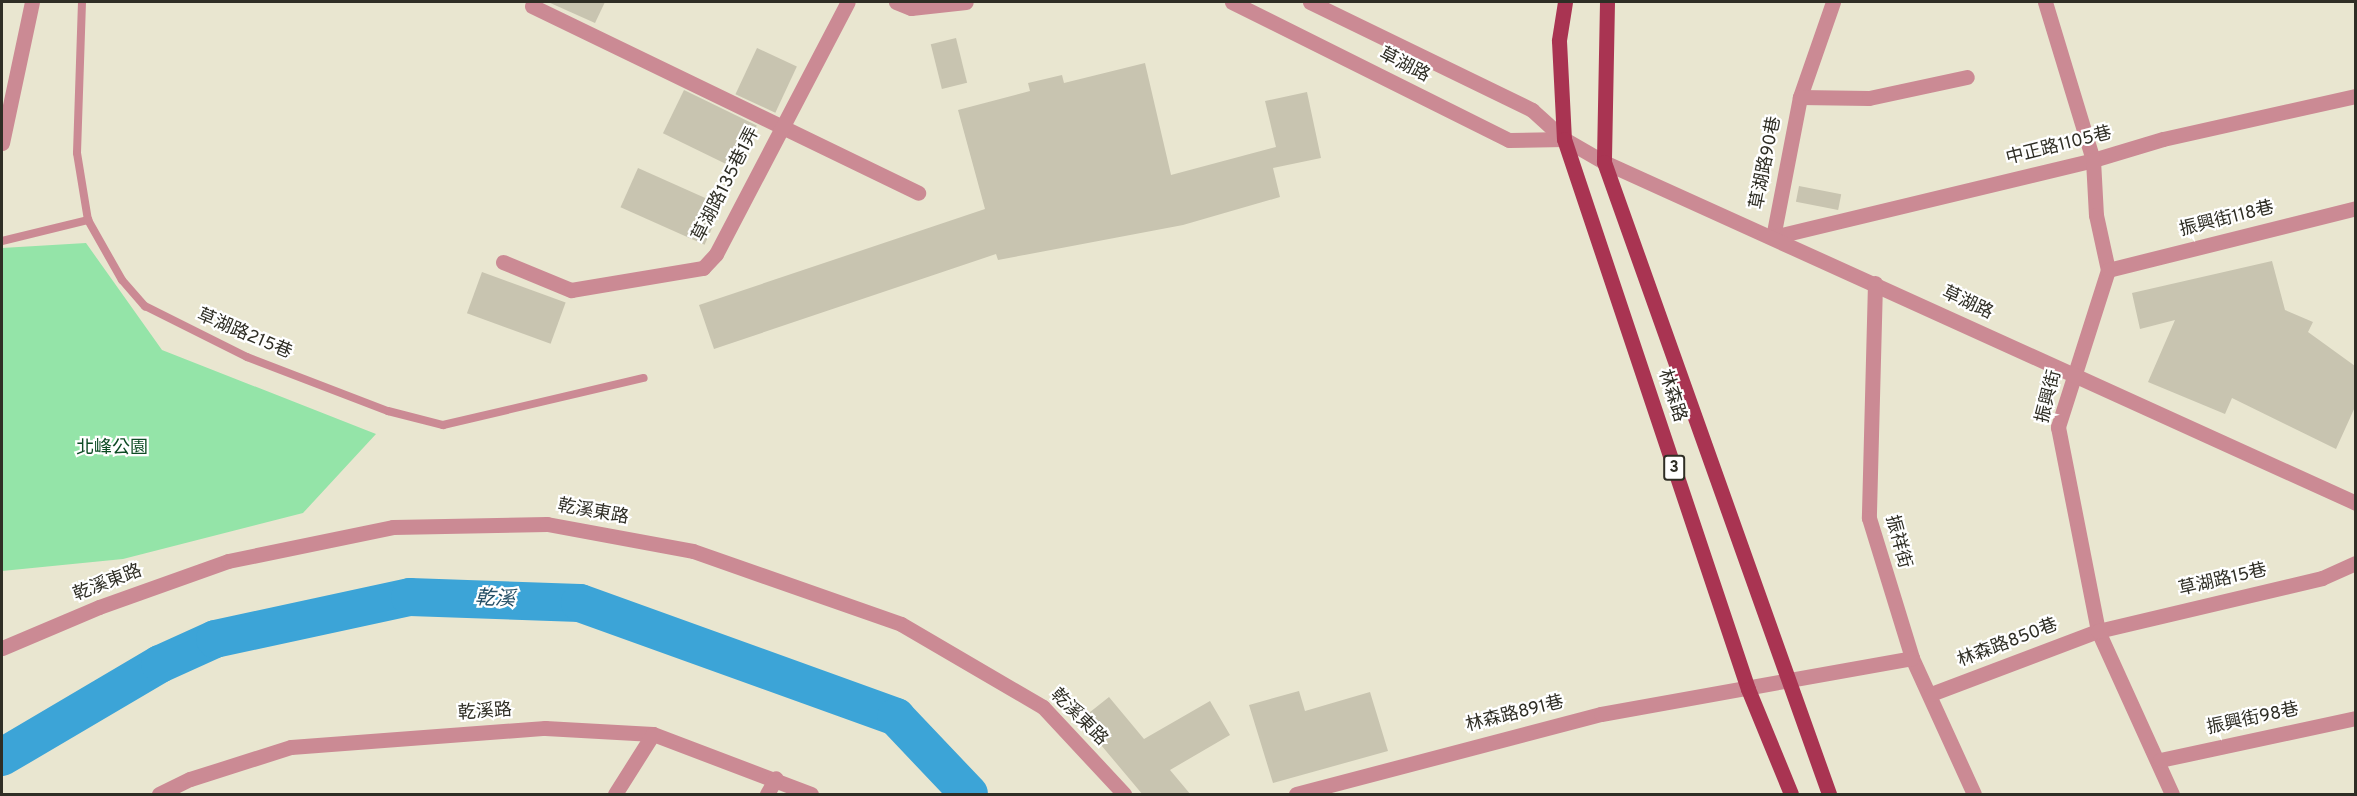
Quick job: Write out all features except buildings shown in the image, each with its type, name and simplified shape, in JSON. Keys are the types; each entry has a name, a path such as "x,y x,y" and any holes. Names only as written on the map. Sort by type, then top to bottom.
{"main road":[{"name":"林森路","path":"1565,2 1559,41 1564,139 1748,689 1791,795"},
{"name":"林森路","path":"1607,2 1604,162 1786,683 1829,795"}],"street":[{"path":"2,143 32,2"},
{"name":"草湖路135巷1弄","path":"503,262 571,290 703,268 716,254 779,126 848,2"},
{"path":"896,2 911,8 966,2"},
{"name":"草湖路","path":"1232,2 1509,140 1564,139"},
{"name":"草湖路","path":"1310,2 1532,110 1564,139 1604,162 1875,283 2355,503"},
{"name":"草湖路90巷","path":"1773,237 1800,97 1833,2"},
{"name":"振興街","path":"2045,2 2093,160 2096,215 2108,270 2089,339 2074,375 2058,427 2098,631 2160,760 2172,795"},
{"name":"草湖路135巷1弄","path":"532,6 918,193"},
{"path":"1800,97 1869,98 1967,77"},
{"name":"中正路1105巷","path":"1773,237 2093,160 2163,139 2355,96"},
{"name":"振興街118巷","path":"2108,270 2355,208"},
{"name":"振祥街","path":"1875,283 1869,518 1912,658 1931,694 1974,795"},
{"name":"乾溪東路","path":"2,648 99,607 228,561 393,527 547,524 693,551 901,624 1043,707 1124,795"},
{"name":"草湖路15巷","path":"2098,631 2322,578 2355,563"},
{"name":"林森路850巷","path":"1931,694 2098,631"},
{"path":"1786,683 1912,658"},
{"name":"林森路891巷","path":"1296,795 1600,714 1786,683"},
{"name":"振興街98巷","path":"2160,760 2355,718"},
{"name":"乾溪路","path":"159,795 190,779 291,747 545,728 653,734 776,778 811,795"},
{"path":"615,795 653,734"},
{"path":"767,795 776,778"}],"lane":[{"name":"草湖路215巷","path":"82,2 77,153 88,220 122,280 145,306 247,357 388,411 443,424 644,378"},
{"path":"2,241 88,220"}],"green space":[{"name":"北峰公園","path":"86,243 162,350 376,434 303,513 123,559 2,571 2,248"}],"waterway":[{"name":"乾溪","path":"2,757 160,664 215,639 410,597 580,603 896,717 969,794"}]}
